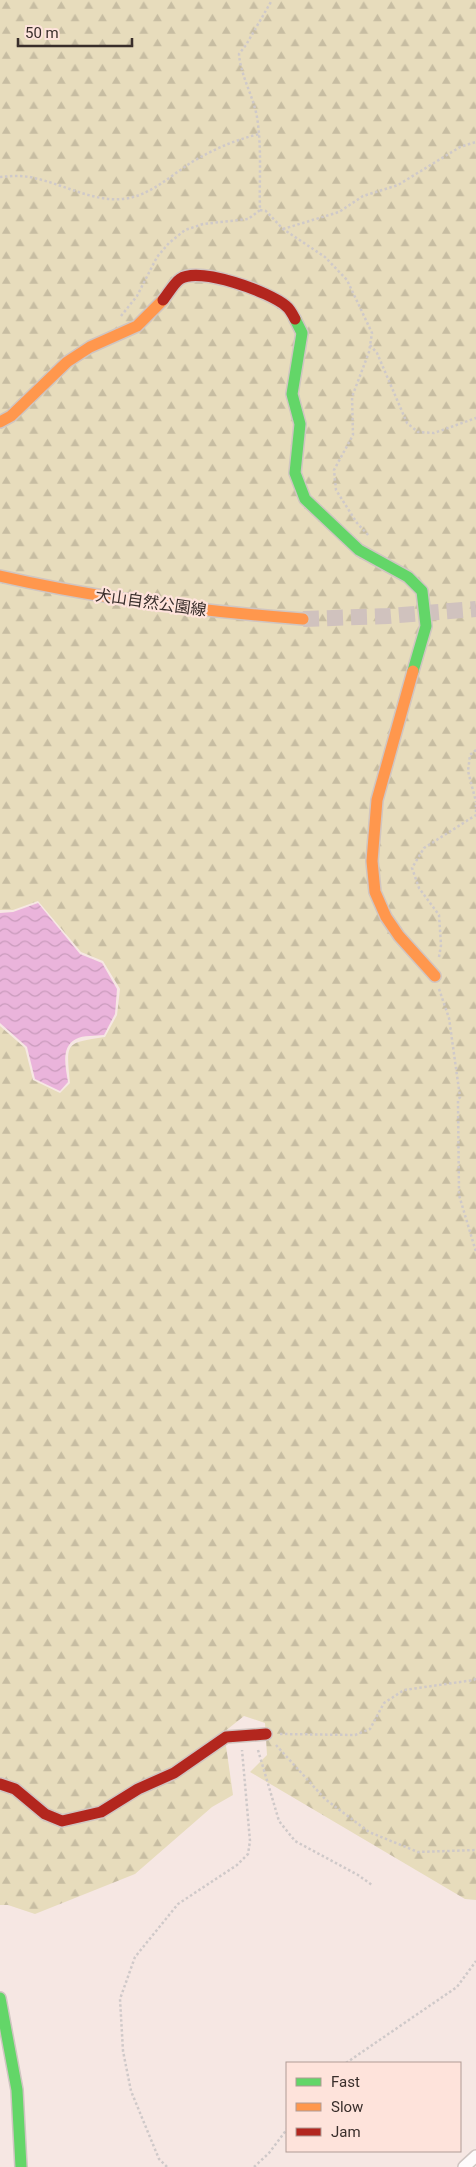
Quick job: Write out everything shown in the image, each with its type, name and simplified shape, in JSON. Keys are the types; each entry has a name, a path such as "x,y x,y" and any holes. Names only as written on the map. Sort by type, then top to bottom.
{"street":[{"path":"0,422 11,416 67,362 90,347 137,326 159,305 180,279 196,274 214,276 263,294 286,306 294,316 302,333 292,394 300,424 295,473 305,499 359,550 408,577 422,591 426,626 377,800 372,861 375,892 386,917 399,936 435,976"},
{"name":"犬山自然公園線","path":"0,576 43,586 198,610 303,619"},
{"path":"0,1784 15,1789 45,1814 62,1821 101,1812 138,1789 174,1773 226,1737 266,1734"},
{"path":"0,1998 18,2090 21,2167"},
{"path":"464,2167 476,2156"}],"path":[{"path":"260,210 262,158 257,116 240,70 239,54 272,0"},
{"path":"0,177 18,176 34,178 97,197 122,199 141,194 162,183 191,163 225,144 259,134"},
{"path":"283,229 340,212 364,196 398,186 460,147 476,142"},
{"path":"118,318 137,296 157,257 169,243 185,230 202,224 248,218 260,210 266,211 283,229 325,256 347,280 372,333 370,345 352,397 354,435 334,470 336,490 357,523 373,541"},
{"path":"370,345 377,353 407,423 418,432 434,433 476,418"},
{"path":"476,750 470,755 468,771 476,804 476,815 424,848 412,868 419,888 439,915 441,945 435,976 449,1018 460,1097 458,1100 459,1195 476,1252"},
{"path":"266,1734 355,1734 370,1729 384,1703 404,1690 474,1680 476,1678"},
{"path":"266,1734 325,1799 369,1832 418,1852 476,1850"},
{"path":"247,1735 279,1820 295,1841 350,1870 372,1885"},
{"path":"167,2167 159,2159 131,2090 122,2051 120,1999 134,1957 178,1904 237,1865 248,1854 250,1841 247,1735"},
{"path":"347,2062 457,1987 476,1961"},
{"path":"254,2167 269,2153 286,2130"}],"green space":[{"path":"0,0 476,0 476,1900 465,1899 250,1772 267,1755 265,1723 244,1716 224,1732 233,1795 212,1807 135,1874 35,1914 8,1905 0,1905 0,1026 25,1048 33,1080 60,1093 70,1083 68,1059 71,1047 75,1043 105,1037 117,1015 120,989 103,961 81,952 38,901 13,910 0,910"}],"water":[{"path":"38,903 80,954 102,963 117,989 115,1014 104,1035 86,1036 76,1039 68,1047 65,1064 68,1082 60,1091 35,1079 27,1047 0,1023 0,913 13,912"}],"tunnel":[{"path":"303,619 388,616 476,609"}],"traffic: fast":[{"path":"295,319 302,333 292,394 300,424 295,473 305,499 359,550 408,577 422,591 426,626 413,671"},
{"path":"0,1998 17,2090 21,2167"}],"traffic: slow":[{"path":"0,422 11,416 67,362 90,347 137,326 163,300"},
{"path":"0,576 113,598 303,619"},
{"path":"413,671 377,800 372,861 375,892 386,917 399,936 435,976"}],"traffic: jam":[{"path":"163,300 180,279 189,276 218,278 234,282 278,300 290,310 295,319"},
{"path":"0,1784 15,1789 45,1814 62,1821 101,1812 138,1789 174,1773 226,1737 266,1734"}]}
